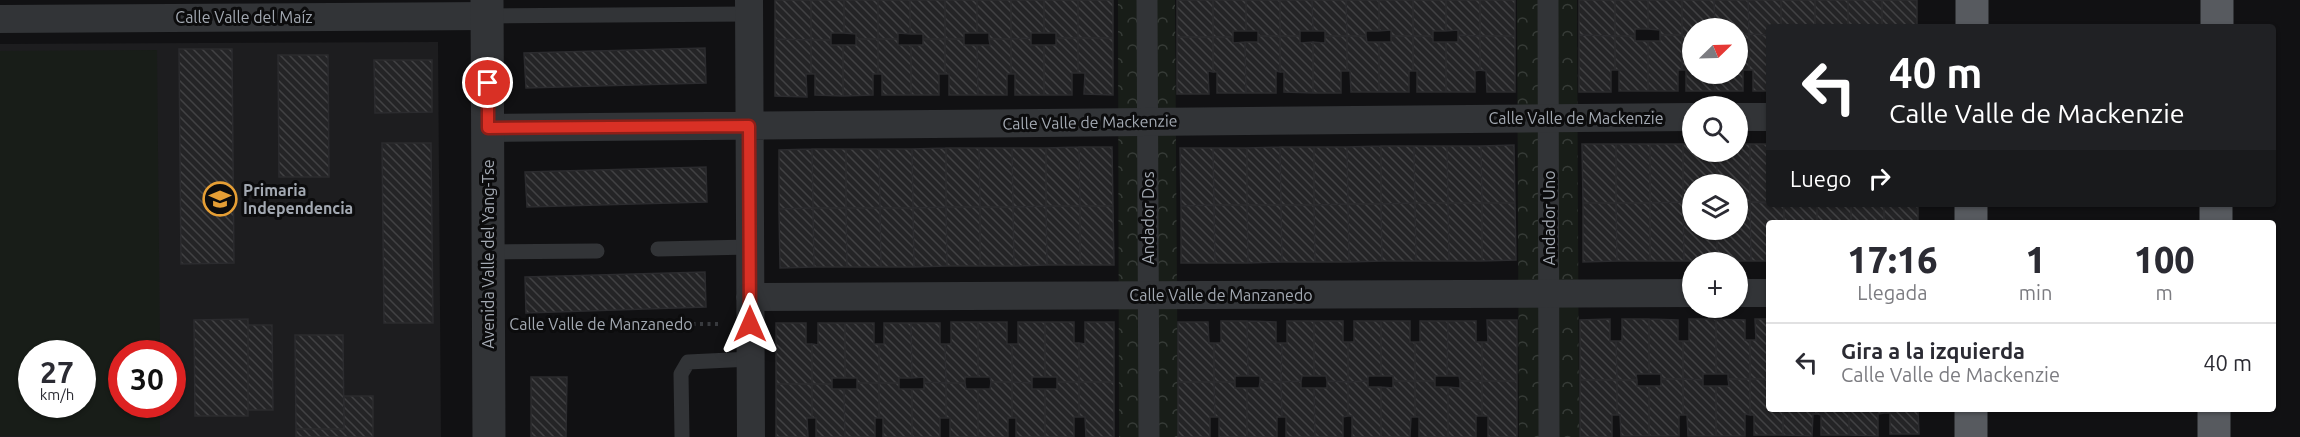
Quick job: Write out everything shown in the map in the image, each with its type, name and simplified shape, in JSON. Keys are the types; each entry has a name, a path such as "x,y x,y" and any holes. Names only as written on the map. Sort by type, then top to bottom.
{"highway":[{"path":"1972,0 1972,24"},
{"path":"2217,0 2217,24"},
{"path":"1971,412 1971,437"},
{"path":"2214,412 2214,437"}],"street":[{"name":"Andador Dos","path":"1147,0 1149,437"},
{"name":"Andador Uno","path":"1548,0 1549,437"},
{"path":"749,7 751,437"},
{"name":"Calle Valle del Maíz","path":"0,19 78,9 487,8"},
{"name":"Avenida Valle del Yang-Tse","path":"487,8 489,437"},
{"name":"Calle Valle de Mackenzie","path":"488,128 1682,117"},
{"path":"1748,117 1766,117"},
{"name":"Calle Valle de Manzanedo","path":"750,311 1149,296 1682,293"},
{"path":"1748,293 1766,293"}],"lane":[{"path":"487,8 749,7"},
{"path":"658,249 750,247"},
{"path":"488,252 597,250"},
{"path":"682,436 681,374 688,362 751,359"}],"path":[{"name":"Calle Valle de Manzanedo","path":"488,324 750,311"}],"shaded area":[{"name":"Primaria Independencia","path":"438,42 441,437 0,437 0,44"}],"green space":[{"path":"1118,0 1175,0 1178,437 1119,437"},
{"path":"1517,0 1577,0 1579,437 1519,437"},
{"path":"157,50 160,340 108,340 108,418 160,418 160,436 0,436 0,51"}],"building":[{"path":"775,0 811,0 811,40 775,39"},
{"path":"811,0 844,0 844,33 831,33 831,40 811,40"},
{"path":"844,0 878,0 878,39 856,39 856,34 844,33"},
{"path":"878,0 910,0 910,34 898,33 898,39 878,39"},
{"path":"910,0 945,0 945,39 923,39 923,34 910,34"},
{"path":"945,0 977,0 977,33 964,33 964,39 945,39"},
{"path":"977,0 1011,0 1011,39 989,39 989,33 977,33"},
{"path":"1011,0 1044,0 1044,33 1031,33 1031,38 1011,39"},
{"path":"1044,0 1078,0 1078,38 1056,38 1056,33 1044,33"},
{"path":"1078,0 1113,0 1113,38 1078,38"},
{"path":"1177,0 1213,0 1213,37 1177,37"},
{"path":"1213,0 1246,0 1246,31 1233,31 1233,37 1213,37"},
{"path":"1246,0 1280,0 1280,36 1258,36 1258,31 1246,31"},
{"path":"1280,0 1312,0 1313,31 1300,31 1300,36 1280,36"},
{"path":"1312,0 1346,0 1347,36 1325,36 1325,31 1313,31"},
{"path":"1346,0 1379,0 1379,31 1366,31 1366,36 1347,36"},
{"path":"1379,0 1413,0 1413,36 1391,36 1391,30 1379,31"},
{"path":"1413,0 1446,0 1446,31 1433,31 1433,36 1413,36"},
{"path":"1446,0 1480,0 1480,36 1458,35 1458,30 1446,31"},
{"path":"1480,0 1515,0 1515,36 1480,36"},
{"path":"1579,0 1615,0 1615,36 1579,35"},
{"path":"1615,0 1648,0 1648,29 1635,29 1635,36 1615,36"},
{"path":"1648,0 1682,0 1682,35 1660,35 1660,30 1648,29"},
{"path":"1682,0 1714,0 1715,18 1682,18"},
{"path":"1714,0 1748,0 1749,34 1748,18 1715,18"},
{"path":"1748,0 1781,0 1781,24 1766,24 1766,35 1749,34"},
{"path":"1781,0 1815,0 1815,24 1781,24"},
{"path":"1815,0 1848,0 1848,24 1815,24"},
{"path":"1848,0 1882,0 1882,24 1848,24"},
{"path":"1882,0 1917,0 1917,24 1882,24"},
{"path":"1748,34 1749,34 1748,70"},
{"path":"1749,34 1766,35 1766,91 1753,91 1753,70 1749,70"},
{"path":"1458,35 1480,36 1480,70 1475,71 1475,92 1446,92 1446,42 1458,42"},
{"path":"1579,35 1615,36 1615,70 1611,70 1611,92 1579,92"},
{"path":"1660,35 1682,35 1682,70 1678,70 1678,91 1648,91 1648,41 1660,41"},
{"path":"1258,36 1280,36 1280,72 1276,71 1276,93 1246,93 1245,42 1258,42"},
{"path":"1280,36 1300,36 1300,43 1313,42 1313,93 1284,92 1284,72 1280,72"},
{"path":"1325,36 1347,36 1347,71 1341,71 1341,93 1313,93 1313,42 1325,43"},
{"path":"1347,36 1366,36 1367,42 1379,42 1379,92 1351,92 1350,71 1347,71"},
{"path":"1391,36 1413,36 1413,71 1409,71 1409,92 1379,92 1379,42 1391,42"},
{"path":"1413,36 1433,36 1433,42 1446,42 1446,92 1417,92 1417,71 1413,71"},
{"path":"1480,36 1515,36 1515,92 1487,92 1486,71 1480,70"},
{"path":"1615,36 1635,36 1635,41 1648,41 1648,91 1619,91 1619,70 1615,70"},
{"path":"1177,37 1213,37 1213,72 1208,71 1209,94 1177,94"},
{"path":"1213,37 1233,37 1233,43 1245,42 1246,93 1217,93 1217,72 1213,72"},
{"path":"1031,38 1031,45 1044,45 1044,95 1015,95 1015,74 1011,74 1011,39"},
{"path":"1056,38 1078,38 1078,73 1072,73 1072,95 1044,95 1044,45 1056,45"},
{"path":"1078,38 1113,38 1113,95 1084,94 1085,73 1078,73"},
{"path":"775,39 811,40 811,74 806,74 807,97 775,96"},
{"path":"856,39 878,39 878,74 873,74 873,95 843,96 843,45 856,45"},
{"path":"878,39 898,39 898,45 911,45 911,95 882,95 882,74 878,74"},
{"path":"923,39 945,39 945,74 939,74 939,95 911,95 911,45 923,45"},
{"path":"945,39 964,39 964,45 977,45 978,95 949,95 949,74 945,74"},
{"path":"989,39 1011,39 1011,74 1007,74 1007,95 978,95 977,45 990,45"},
{"path":"811,40 831,40 831,45 843,45 843,96 815,95 815,74 811,74"},
{"path":"705,48 706,83 526,88 524,53"},
{"path":"179,49 232,49 234,263 181,264"},
{"path":"278,55 328,55 329,177 279,177"},
{"path":"374,60 432,60 432,112 375,113"},
{"path":"1686,84 1715,84 1715,91 1686,91"},
{"path":"1715,84 1743,84 1743,91 1715,91"},
{"path":"382,143 431,143 433,323 384,323"},
{"path":"1582,144 1616,144 1616,203 1583,203"},
{"path":"1616,144 1650,144 1650,203 1616,203"},
{"path":"1650,144 1682,144 1682,202 1650,203"},
{"path":"1748,144 1750,144 1750,202 1748,202 1748,174 1717,174 1717,162 1748,162"},
{"path":"1750,144 1766,144 1766,202 1750,202"},
{"path":"1514,145 1515,203 1482,203 1481,146"},
{"path":"1381,146 1381,204 1348,204 1347,147"},
{"path":"1381,146 1414,146 1415,203 1381,204"},
{"path":"1414,146 1447,146 1448,203 1415,203"},
{"path":"1447,146 1481,146 1482,203 1448,203"},
{"path":"1079,147 1080,206 1046,206 1046,148"},
{"path":"1079,147 1112,147 1113,206 1080,206"},
{"path":"1280,147 1281,205 1247,205 1247,148"},
{"path":"1280,147 1314,147 1314,205 1281,205"},
{"path":"1314,147 1347,147 1348,204 1314,205"},
{"path":"946,148 946,207 913,208 912,149"},
{"path":"946,148 979,148 980,207 946,207"},
{"path":"979,148 1012,148 1013,207 980,207"},
{"path":"1012,148 1046,148 1046,206 1013,207"},
{"path":"1180,148 1213,148 1214,205 1181,206"},
{"path":"1213,148 1247,148 1247,205 1214,205"},
{"path":"812,149 813,208 779,209 779,150"},
{"path":"812,149 846,149 846,208 813,208"},
{"path":"846,149 879,149 880,208 846,208"},
{"path":"879,149 912,149 913,208 880,208"},
{"path":"1683,162 1717,162 1717,174 1683,174"},
{"path":"706,167 707,202 527,207 525,172"},
{"path":"1682,202 1684,252 1682,252 1682,261 1650,261 1650,203"},
{"path":"1748,202 1750,202 1751,261 1748,261 1748,252 1717,252 1717,240 1748,240"},
{"path":"1750,202 1766,203 1766,207 1784,207 1784,220 1766,220 1766,261 1751,261"},
{"path":"1415,203 1416,261 1382,261 1381,204"},
{"path":"1415,203 1448,203 1449,261 1416,261"},
{"path":"1448,203 1482,203 1482,261 1449,261"},
{"path":"1482,203 1515,203 1516,260 1482,261"},
{"path":"1583,203 1616,203 1617,261 1583,262"},
{"path":"1616,203 1650,203 1650,261 1617,261"},
{"path":"1348,204 1349,262 1315,262 1314,205"},
{"path":"1348,204 1381,204 1382,261 1349,262"},
{"path":"1214,205 1215,263 1181,263 1181,206"},
{"path":"1214,205 1247,205 1248,263 1215,263"},
{"path":"1247,205 1281,205 1282,262 1248,263"},
{"path":"1281,205 1314,205 1315,262 1282,262"},
{"path":"1046,206 1047,265 1014,266 1013,207"},
{"path":"1046,206 1080,206 1080,265 1047,265"},
{"path":"1080,206 1113,206 1114,265 1080,265"},
{"path":"946,207 947,266 914,267 913,208"},
{"path":"946,207 980,207 980,266 947,266"},
{"path":"980,207 1013,207 1014,266 980,266"},
{"path":"1784,207 1817,207 1817,220 1784,220"},
{"path":"1817,207 1851,207 1851,220 1817,220"},
{"path":"1851,207 1884,207 1884,220 1851,220"},
{"path":"1884,207 1918,207 1918,220 1884,220"},
{"path":"813,208 814,267 780,268 779,209"},
{"path":"813,208 846,208 847,267 814,267"},
{"path":"846,208 880,208 881,267 847,267"},
{"path":"880,208 913,208 914,267 881,267"},
{"path":"1684,240 1717,240 1717,252 1684,252"},
{"path":"705,272 706,307 526,313 525,277"},
{"path":"248,319 248,416 195,416 194,320"},
{"path":"1610,319 1610,341 1616,341 1617,380 1580,380 1580,320"},
{"path":"1622,319 1649,319 1649,374 1636,374 1637,380 1617,380 1616,341 1622,341"},
{"path":"1649,319 1678,320 1678,341 1683,341 1683,379 1661,379 1661,374 1649,374"},
{"path":"1689,319 1716,319 1716,374 1703,374 1703,380 1683,379 1683,341 1689,341"},
{"path":"1716,319 1745,320 1745,340 1750,340 1750,379 1728,379 1728,374 1716,374"},
{"path":"1755,319 1766,319 1766,379 1750,379 1750,340 1756,340"},
{"path":"1487,320 1517,320 1517,381 1482,381 1482,342 1488,342"},
{"path":"1221,321 1247,321 1248,376 1235,376 1235,382 1214,382 1214,343 1221,343"},
{"path":"1247,321 1276,322 1276,343 1282,343 1281,382 1260,382 1260,376 1248,376"},
{"path":"1287,321 1314,321 1314,376 1302,376 1301,381 1281,382 1282,343 1287,343"},
{"path":"1314,321 1343,321 1343,342 1348,342 1348,382 1327,381 1326,376 1314,376"},
{"path":"1354,321 1381,321 1381,376 1368,376 1368,381 1348,382 1348,342 1354,342"},
{"path":"1381,321 1410,321 1410,342 1415,342 1415,381 1393,381 1393,376 1381,376"},
{"path":"1420,321 1448,321 1447,376 1435,376 1435,381 1415,381 1415,342 1420,342"},
{"path":"1448,321 1476,321 1476,342 1482,342 1482,381 1460,381 1459,376 1447,376"},
{"path":"951,322 978,322 978,377 965,377 965,383 946,383 945,344 951,344"},
{"path":"978,322 1007,322 1007,344 1012,344 1012,382 991,382 990,377 978,377"},
{"path":"1018,322 1045,322 1045,377 1032,377 1032,383 1012,382 1012,344 1018,344"},
{"path":"1045,322 1074,322 1074,343 1079,343 1079,382 1057,382 1057,377 1045,377"},
{"path":"1085,322 1114,322 1114,382 1079,382 1079,343 1085,344"},
{"path":"1178,322 1208,322 1209,343 1214,343 1214,382 1178,382"},
{"path":"776,323 806,323 806,344 812,344 812,384 776,384"},
{"path":"818,323 845,323 845,378 832,378 832,384 812,384 812,344 818,345"},
{"path":"845,323 874,323 874,344 879,344 879,383 857,383 857,378 845,378"},
{"path":"884,323 911,323 912,378 899,378 899,383 879,383 879,344 884,344"},
{"path":"911,323 940,323 940,344 945,344 946,383 924,382 924,377 912,378"},
{"path":"248,325 272,325 273,410 248,410"},
{"path":"295,335 343,335 344,429 296,429"},
{"path":"531,377 567,377 566,437 531,437"},
{"path":"1661,379 1683,379 1683,415 1679,415 1679,436 1649,436 1649,386 1661,386"},
{"path":"1683,379 1703,380 1703,386 1716,386 1716,436 1688,436 1687,415 1683,415"},
{"path":"1728,379 1750,379 1750,415 1745,414 1745,436 1716,436 1716,386 1729,386"},
{"path":"1750,379 1766,379 1766,412 1783,412 1783,435 1754,435 1754,415 1750,415"},
{"path":"1580,380 1617,380 1617,415 1612,415 1612,437 1580,437"},
{"path":"1617,380 1637,380 1637,386 1649,386 1649,436 1621,436 1620,415 1617,415"},
{"path":"1301,381 1301,388 1314,388 1315,437 1286,437 1286,417 1282,417 1281,382"},
{"path":"1327,381 1348,382 1348,416 1343,417 1343,437 1315,437 1314,388 1327,388"},
{"path":"1368,381 1368,387 1381,387 1381,437 1352,437 1352,416 1348,416 1348,382"},
{"path":"1393,381 1415,381 1415,417 1411,417 1410,437 1381,437 1381,387 1393,388"},
{"path":"1415,381 1435,381 1435,387 1448,387 1448,437 1419,437 1419,417 1415,417"},
{"path":"1460,381 1482,381 1482,416 1476,416 1476,437 1448,437 1448,387 1460,388"},
{"path":"1482,381 1517,381 1517,437 1488,437 1488,416 1482,416"},
{"path":"924,382 946,383 946,418 940,418 940,437 912,437 912,389 924,389"},
{"path":"991,382 1012,382 1012,418 1008,418 1008,437 978,437 978,389 990,389"},
{"path":"1012,382 1032,383 1032,389 1045,389 1045,437 1016,437 1016,418 1012,418"},
{"path":"1057,382 1079,382 1079,417 1074,417 1074,437 1045,437 1045,389 1057,389"},
{"path":"1079,382 1114,382 1114,437 1086,437 1085,417 1079,417"},
{"path":"1178,382 1214,382 1215,417 1210,417 1210,437 1178,437"},
{"path":"1214,382 1235,382 1235,388 1247,388 1247,437 1219,437 1219,417 1215,417"},
{"path":"1260,382 1281,382 1282,417 1277,417 1277,437 1247,437 1247,388 1259,388"},
{"path":"857,383 879,383 879,418 875,418 875,437 845,437 844,389 857,389"},
{"path":"879,383 899,383 899,389 912,389 912,437 883,437 883,418 879,418"},
{"path":"946,383 965,383 966,389 978,389 978,437 950,437 950,418 946,418"},
{"path":"776,384 812,384 812,418 807,418 808,437 776,437"},
{"path":"812,384 832,384 832,389 844,389 845,437 816,437 816,418 812,418"},
{"path":"344,396 373,396 373,437 296,437 296,429 344,429"},
{"path":"1783,412 1817,412 1813,414 1812,436 1783,435"},
{"path":"1817,412 1849,412 1849,435 1821,435 1821,415"},
{"path":"1849,412 1884,412 1878,414 1878,436 1849,435"},
{"path":"1918,412 1919,434 1890,434 1890,413 1884,413"}],"place":[{"name":"Primaria Independencia","path":"220,199"}],"route":[{"path":"488,83 488,128 749,126 750,324"}]}
